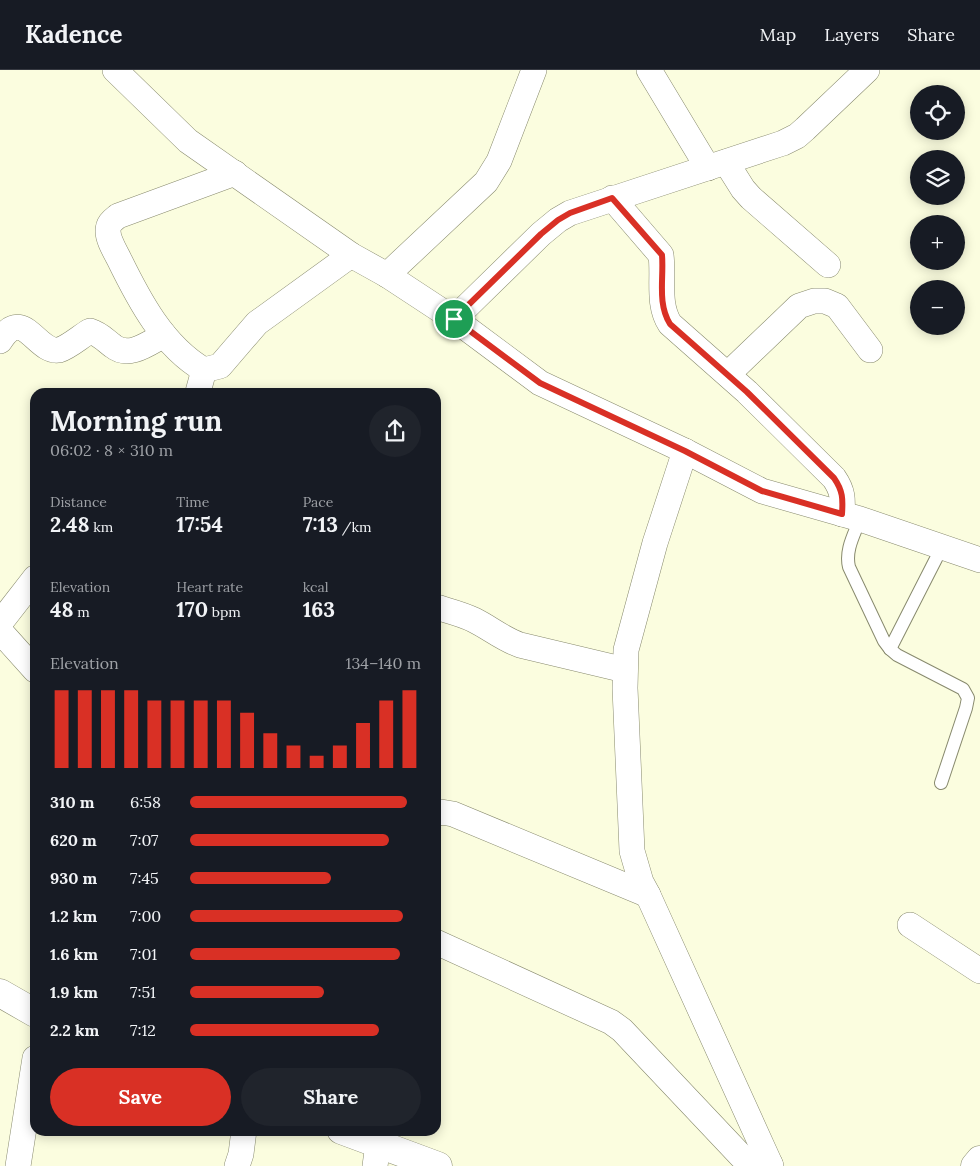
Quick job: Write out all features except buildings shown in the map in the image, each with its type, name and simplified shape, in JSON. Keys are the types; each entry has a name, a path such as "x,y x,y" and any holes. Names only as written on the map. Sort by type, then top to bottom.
{"street":[{"path":"387,275 486,182 499,161 534,70"},
{"path":"649,70 717,165 751,198 828,265"},
{"path":"454,319 541,234 558,220 570,213 612,198 783,143 797,136 867,70"},
{"path":"125,73 188,141 351,255 387,275 454,319 540,383 685,451 762,491 851,517 980,560"},
{"path":"235,173 118,216 109,223 110,241 134,292 164,335 192,363 201,381 220,366 257,323 351,255"},
{"path":"612,198 662,255 662,306 665,317 670,324 728,374 834,478 844,495 851,517"},
{"path":"728,374 799,306 814,301 825,301 837,306 870,350"},
{"path":"2,335 12,328 20,327 30,332 49,349 59,350 90,330 98,333 114,348 122,352 131,351 164,335"},
{"path":"441,944 611,1022 622,1030 741,1156 757,1164 771,1165 641,882 632,851 625,670 628,638 655,543 685,451"},
{"path":"30,587 2,635 30,665"},
{"path":"441,608 476,620 507,641 625,670"},
{"path":"441,812 453,814 648,895"},
{"path":"910,925 980,970"},
{"path":"0,992 30,1009"},
{"path":"13,1158 30,1081"},
{"path":"237,1166 243,1136"},
{"path":"350,1136 377,1155 438,1166"},
{"path":"975,1166 980,1160"}],"lane":[{"path":"851,517 847,558 853,576 884,641 897,655 963,689 968,698 941,784"},
{"path":"890,649 942,547"}],"route":[{"path":"612,198 662,255 662,306 665,317 670,324 747,392 834,478 844,495 842,514 762,491 685,451 540,383 454,319 541,234 558,220 570,213 612,198"}]}
